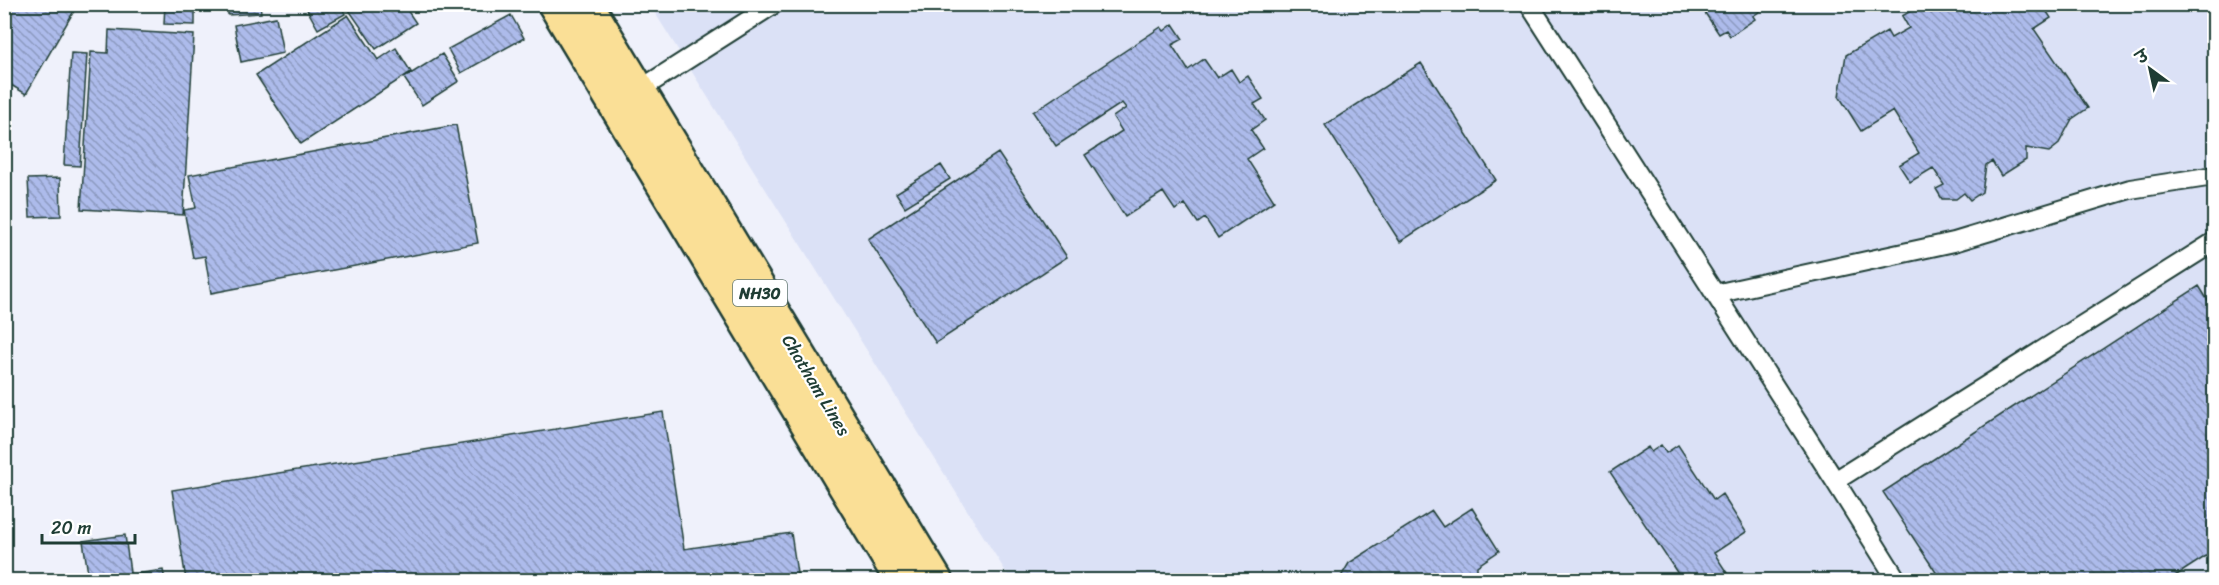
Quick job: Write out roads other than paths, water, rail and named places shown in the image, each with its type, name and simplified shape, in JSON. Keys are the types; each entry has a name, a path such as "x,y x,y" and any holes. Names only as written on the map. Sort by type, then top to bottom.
{"highway":[{"name":"Chatham Lines","path":"555,4 627,98 935,580"},
{"name":"Chatham Lines","path":"586,4 627,98 902,580"}],"lane":[{"path":"627,98 774,4"},
{"path":"1529,4 1897,580"},
{"path":"1714,294 1954,242 2130,189 2214,176"},
{"path":"1835,481 2213,248"}]}
